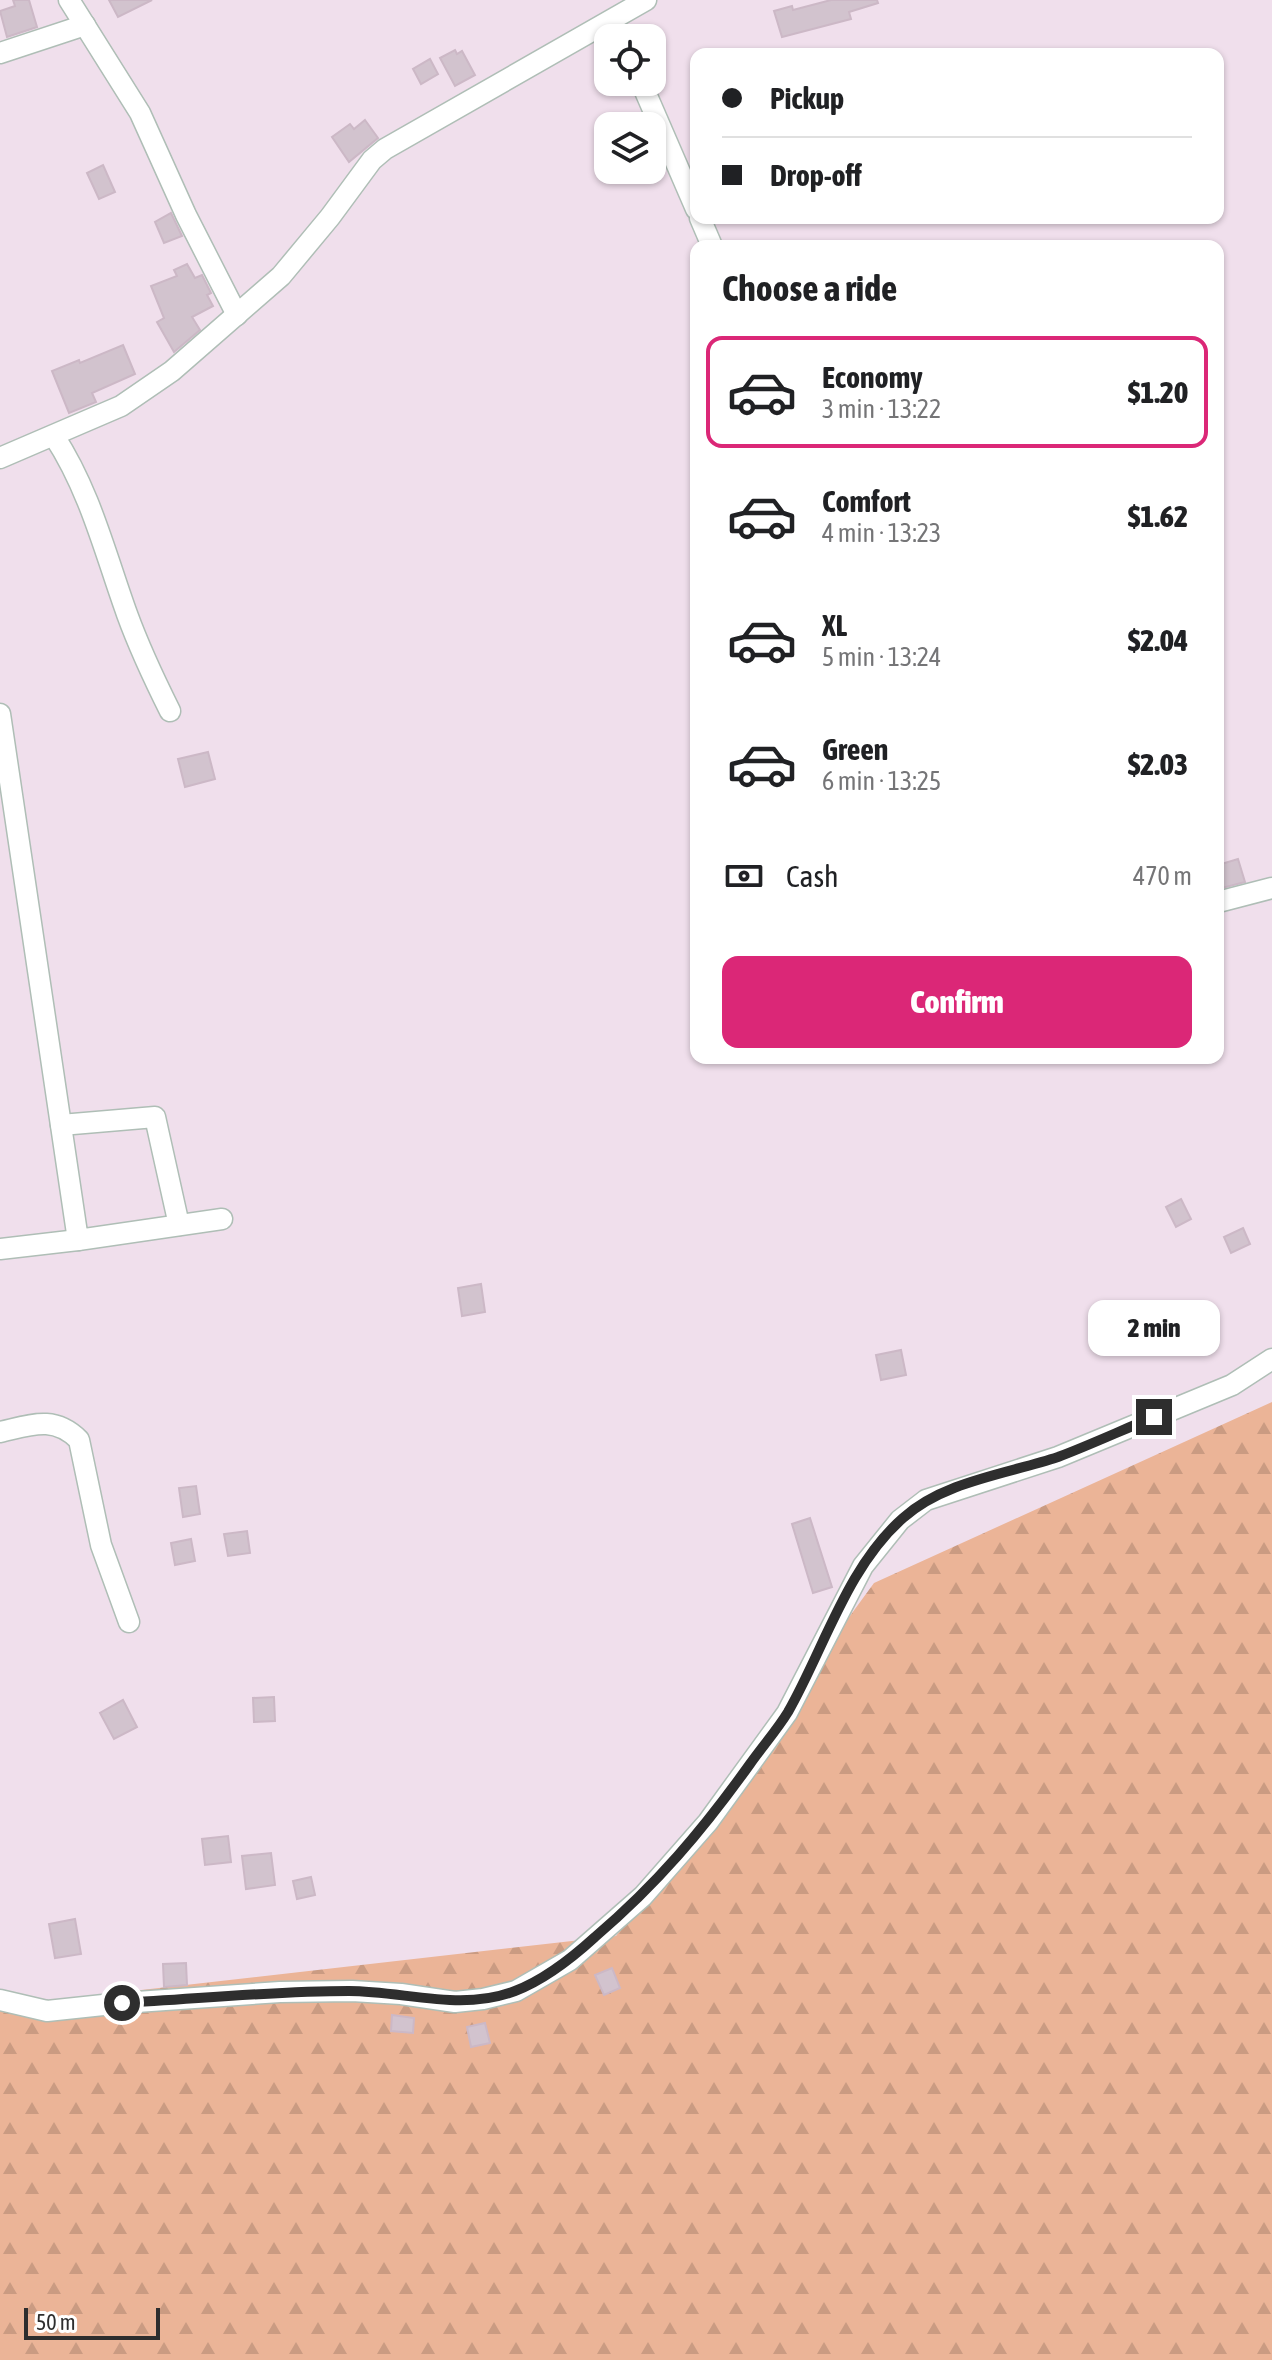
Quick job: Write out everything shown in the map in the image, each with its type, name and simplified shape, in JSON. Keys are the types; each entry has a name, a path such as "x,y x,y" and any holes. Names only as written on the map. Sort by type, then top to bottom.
{"street":[{"path":"69,0 140,113 186,215 237,315"},
{"path":"623,24 646,0"},
{"path":"0,53 85,25"},
{"path":"0,458 59,444 172,371 281,276 372,160 385,149 594,41"},
{"path":"647,96 690,195"},
{"path":"59,444 98,521 127,614 170,711"},
{"path":"0,714 78,1240"},
{"path":"1224,900 1272,888"},
{"path":"61,1125 155,1117 179,1225"},
{"path":"0,1249 222,1219"},
{"path":"0,2000 47,2011 280,1992 352,1991 455,2002 516,1991 570,1960 632,1905 708,1822 787,1713 863,1566 900,1520 926,1500 1058,1457 1232,1385 1272,1359"},
{"path":"0,1432 55,1423 79,1440 101,1545 129,1622"}],"green space":[{"path":"1272,1402 1272,2360 0,2360 0,2006 616,1936 874,1583"}],"building":[{"path":"13,0 29,0 37,27 7,37 0,11 15,6"},
{"path":"109,0 152,0 118,17"},
{"path":"831,0 877,0 878,3 849,12 851,19 782,37 774,11 792,6 793,10"},
{"path":"455,50 457,54 462,51 475,75 455,86 440,58"},
{"path":"430,59 438,74 421,84 413,69"},
{"path":"365,120 378,138 349,162 332,137 350,124 354,129"},
{"path":"103,165 115,192 99,199 87,173"},
{"path":"171,213 182,236 164,243 155,222"},
{"path":"187,264 195,278 202,275 211,293 207,295 213,306 192,317 200,330 174,352 157,322 164,318 151,286 177,276 174,270"},
{"path":"123,345 135,374 92,393 96,402 69,413 52,371"},
{"path":"208,752 215,779 185,787 178,759"},
{"path":"1238,859 1245,882 1224,887 1224,863"},
{"path":"1181,1199 1191,1219 1176,1227 1166,1207"},
{"path":"1243,1228 1250,1244 1231,1253 1224,1237"},
{"path":"481,1284 485,1312 462,1316 458,1288"},
{"path":"901,1350 906,1375 881,1380 876,1355"},
{"path":"196,1486 200,1514 183,1517 179,1488"},
{"path":"810,1518 832,1587 813,1593 792,1524"},
{"path":"247,1531 250,1553 228,1556 224,1534"},
{"path":"191,1539 195,1561 175,1565 171,1543"},
{"path":"274,1697 275,1721 254,1722 253,1698"},
{"path":"123,1700 137,1727 114,1739 100,1713"},
{"path":"228,1836 231,1862 205,1865 202,1839"},
{"path":"271,1853 275,1885 246,1889 242,1856"},
{"path":"311,1877 315,1895 297,1899 293,1881"},
{"path":"75,1919 81,1954 55,1958 49,1924"},
{"path":"186,1963 187,1985 164,1987 163,1964"},
{"path":"612,1968 620,1988 604,1995 595,1975"},
{"path":"392,2015 414,2018 413,2033 391,2031"},
{"path":"485,2023 490,2043 471,2047 467,2027"}],"route":[{"path":"122,2003 280,1992 352,1991 455,2002 516,1991 570,1960 643,1896 708,1822 787,1713 863,1566 900,1520 926,1500 1058,1457 1154,1417"}]}
